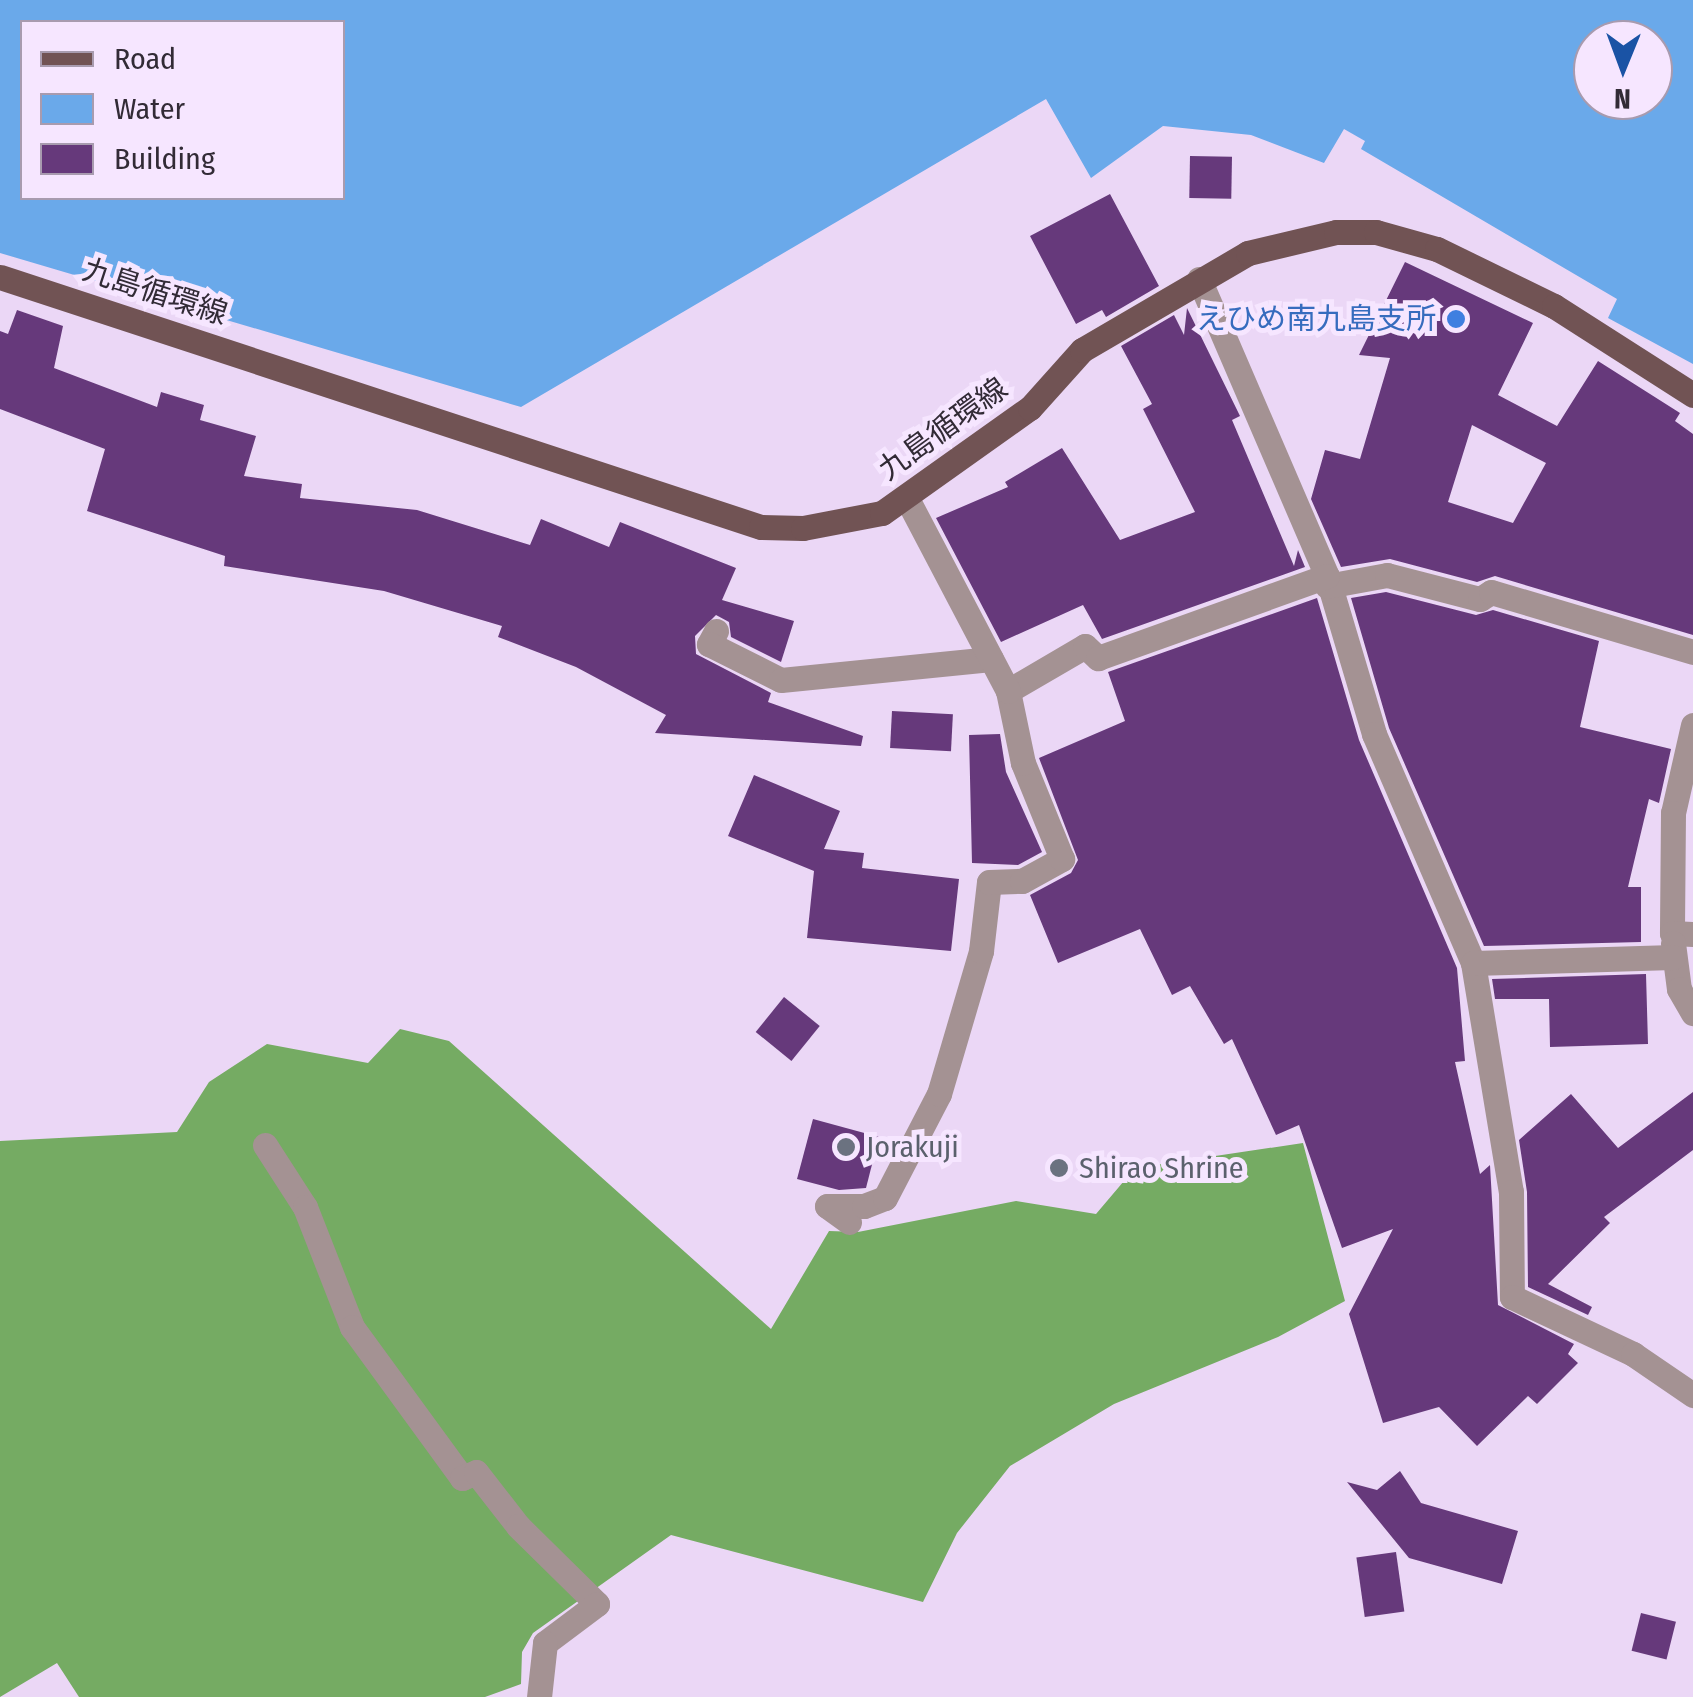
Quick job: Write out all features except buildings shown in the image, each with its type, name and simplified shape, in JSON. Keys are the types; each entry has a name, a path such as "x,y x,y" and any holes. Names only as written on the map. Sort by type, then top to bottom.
{"main road":[{"name":"九島循環線","path":"0,277 760,527 852,521 882,513 1030,408 1082,350 1199,279 1291,240 1376,232 1436,249 1554,306 1693,395"}],"street":[{"path":"1199,279 1327,581 1374,734 1473,963 1511,1192 1512,1296 1633,1354 1693,1395"},
{"path":"849,1222 827,1206 874,1205 885,1198 939,1094 981,951 989,882 1022,881 1062,860 1023,762 1008,691 906,497"},
{"path":"1008,691 1084,646 1098,658 1327,581 1388,575 1480,598 1491,592 1693,652"},
{"path":"716,631 708,644 781,680 991,659"},
{"path":"1693,726 1673,813 1679,941 1693,1013"},
{"path":"1473,963 1679,941"},
{"path":"266,1145 305,1207 352,1327 462,1478 476,1472 518,1526 597,1604 544,1644 540,1697"}],"green space":[{"path":"400,1029 449,1041 771,1329 829,1231 858,1232 1016,1201 1096,1214 1135,1168 1303,1143 1345,1301 1278,1337 1114,1404 1010,1466 957,1533 923,1602 671,1535 533,1633 522,1652 521,1684 485,1697 79,1697 57,1663 0,1697 0,1141 177,1132 209,1082 267,1044 368,1063"}],"water":[{"path":"0,0 1693,0 1693,364 1608,318 1617,299 1361,149 1365,141 1344,129 1324,163 1251,135 1163,126 1091,178 1046,99 521,407 0,253"}],"place":[{"name":"えひめ南九島支所","path":"1456,319"},
{"name":"Jorakuji","path":"846,1147"},
{"name":"Shirao Shrine","path":"1059,1168"}]}
